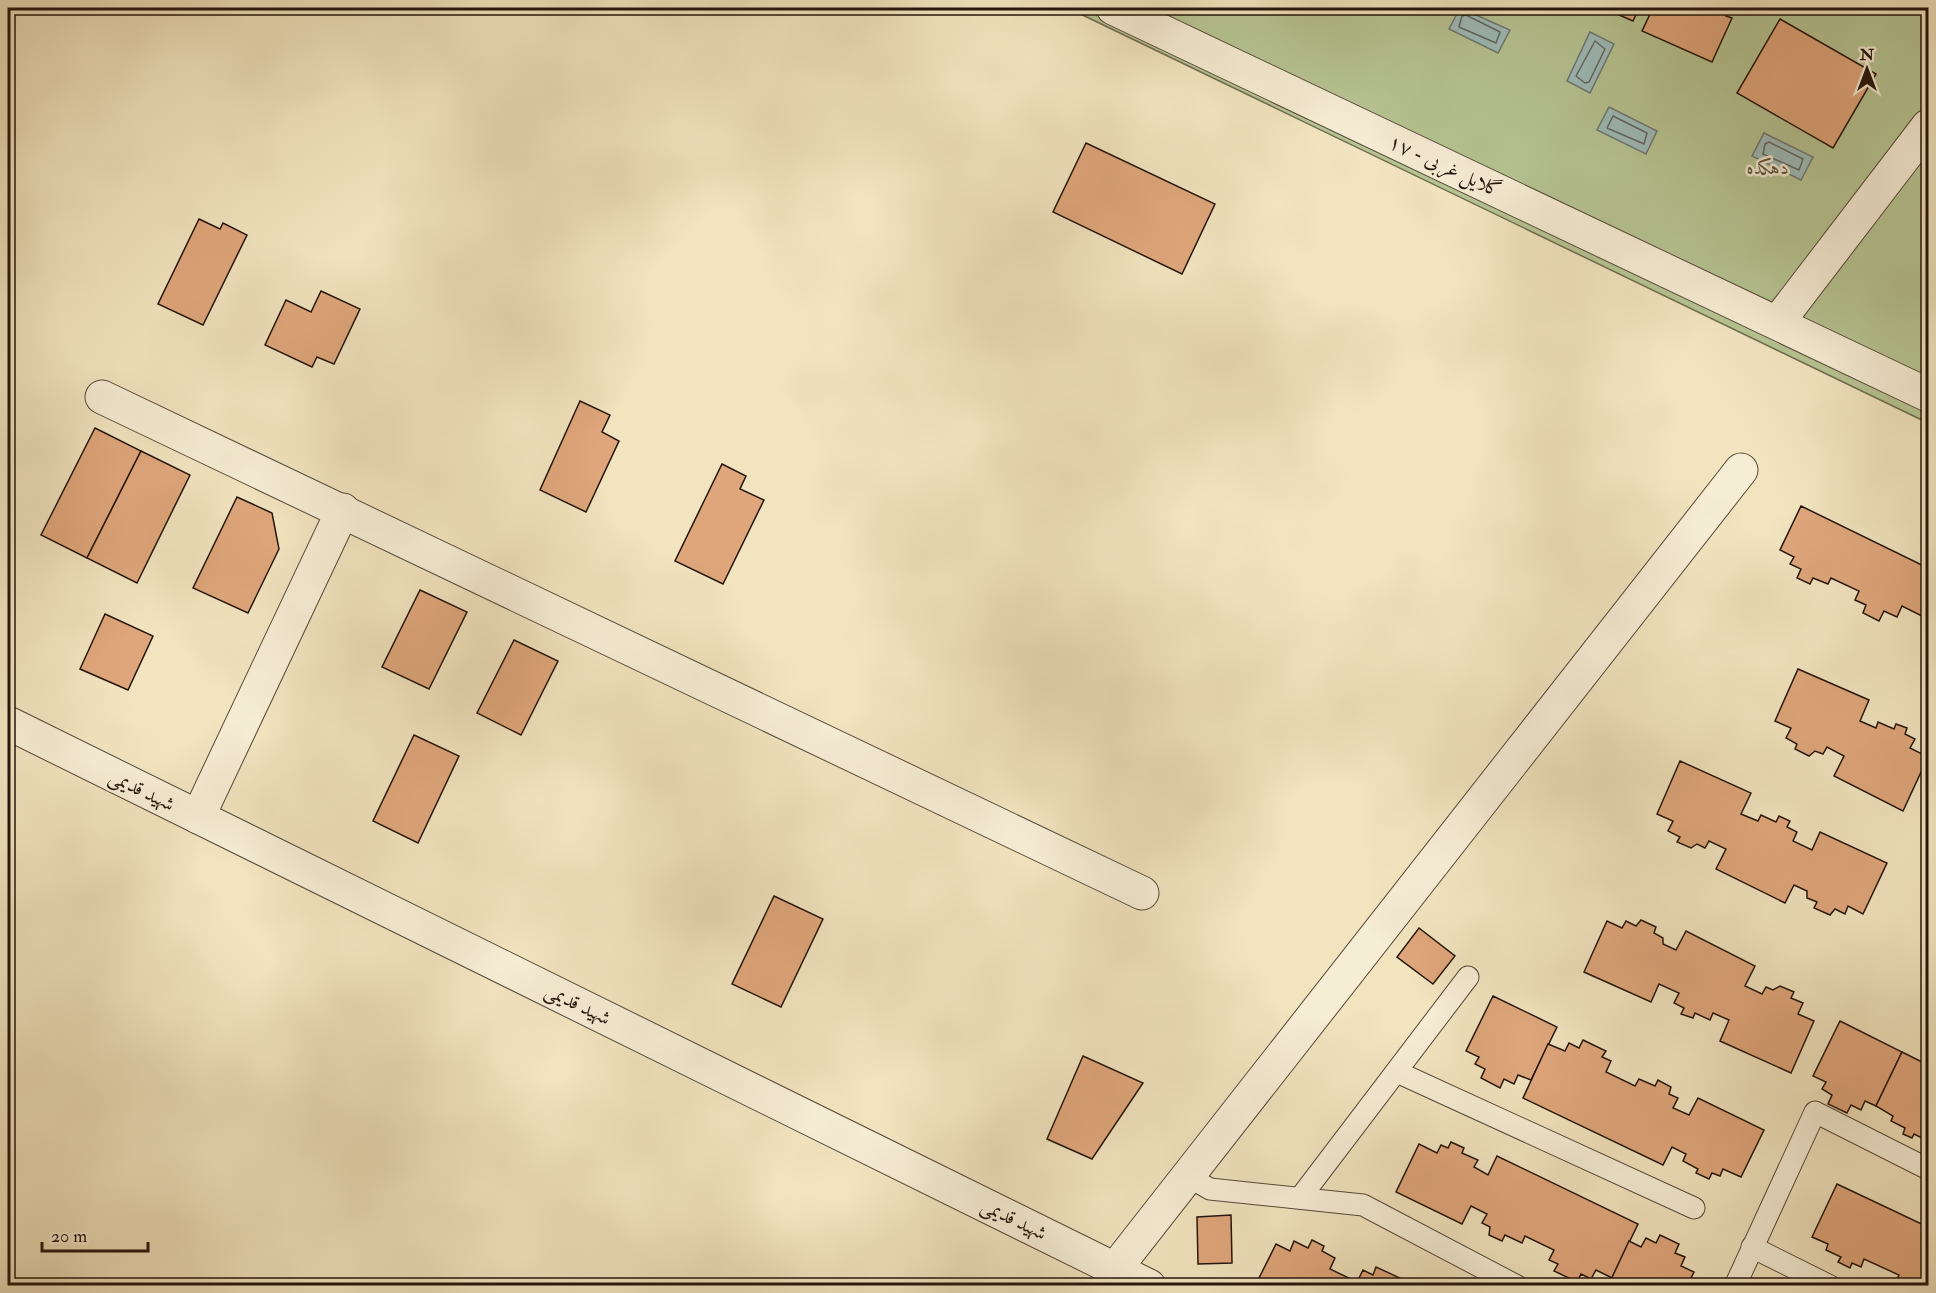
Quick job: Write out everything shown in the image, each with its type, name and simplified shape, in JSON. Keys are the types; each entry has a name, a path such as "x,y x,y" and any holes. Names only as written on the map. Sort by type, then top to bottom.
{"street":[{"name":"گلایل غربی - ۱۷","path":"1113,8 1279,89 1929,395"},
{"path":"1778,322 1929,126"},
{"path":"102,397 1142,893"},
{"path":"1115,1269 1189,1178 1741,470"},
{"path":"198,817 343,510"},
{"name":"شهید قدیمی","path":"8,723 1149,1286"}],"lane":[{"path":"1300,1198 1468,977"},
{"path":"1397,1072 1694,1208"},
{"path":"1735,1286 1815,1112 1929,1169"},
{"path":"1189,1178 1210,1189 1364,1205 1517,1286"},
{"path":"1752,1247 1830,1286"}],"green space":[{"name":"دهکده","path":"1068,8 1928,8 1928,423"}],"water":[{"path":"1460,8 1510,30 1498,53 1449,29"},
{"path":"1590,32 1614,44 1590,93 1567,81"},
{"path":"1609,107 1657,131 1646,154 1597,130"},
{"path":"1764,133 1813,157 1801,180 1752,156"}],"building":[{"path":"1603,8 1639,8 1633,21"},
{"path":"1653,8 1730,8 1726,16 1732,18 1712,62 1642,31"},
{"path":"1780,19 1876,74 1833,148 1737,93"},
{"path":"1086,143 1215,204 1182,274 1053,212"},
{"path":"199,219 220,229 223,223 247,235 203,325 158,304"},
{"path":"321,291 360,309 334,364 317,357 312,367 265,345 286,300 311,312"},
{"path":"580,401 610,415 602,432 619,441 586,512 540,490"},
{"path":"95,428 141,451 87,558 41,535"},
{"path":"141,451 190,475 137,583 87,558"},
{"path":"722,464 746,476 740,489 764,500 723,584 675,561"},
{"path":"237,497 272,513 279,549 248,613 193,588"},
{"path":"1801,506 1928,568 1928,619 1902,606 1897,617 1884,611 1879,621 1863,613 1866,605 1855,600 1859,591 1831,578 1828,584 1813,578 1810,584 1797,578 1801,569 1790,564 1794,557 1780,550"},
{"path":"420,590 467,612 429,689 382,667"},
{"path":"105,614 153,636 128,690 80,669"},
{"path":"514,640 558,661 521,735 477,713"},
{"path":"1798,669 1869,700 1860,721 1876,728 1878,722 1894,729 1896,724 1907,728 1905,734 1915,739 1910,748 1928,757 1903,811 1834,776 1844,756 1827,747 1823,754 1815,751 1809,756 1795,749 1797,744 1786,738 1791,728 1775,721"},
{"path":"414,735 459,756 418,843 373,821"},
{"path":"1680,761 1751,793 1741,814 1758,821 1761,815 1776,822 1779,816 1790,821 1787,827 1797,832 1793,841 1812,850 1820,832 1887,863 1863,914 1848,906 1845,914 1835,909 1830,915 1814,908 1817,902 1807,898 1807,891 1794,885 1785,903 1716,869 1726,849 1709,841 1705,848 1697,844 1691,848 1677,842 1680,837 1668,831 1673,821 1657,814"},
{"path":"774,896 823,919 781,1007 732,984"},
{"path":"1641,920 1656,927 1654,933 1663,938 1663,944 1676,950 1686,931 1755,966 1745,986 1762,994 1766,987 1773,990 1780,986 1794,992 1791,998 1803,1003 1798,1014 1814,1021 1791,1073 1720,1041 1729,1020 1713,1013 1710,1020 1695,1013 1693,1018 1681,1014 1684,1008 1674,1003 1679,993 1659,984 1651,1002 1584,972 1607,921 1622,928 1626,921 1636,926"},
{"path":"1419,928 1455,956 1433,984 1397,957"},
{"path":"1493,996 1557,1027 1531,1080 1518,1075 1514,1084 1504,1079 1500,1088 1481,1078 1485,1069 1475,1064 1479,1057 1466,1051"},
{"path":"1840,1021 1902,1052 1876,1106 1865,1101 1861,1110 1851,1105 1847,1113 1828,1104 1832,1095 1822,1089 1826,1082 1813,1076"},
{"path":"1583,1040 1606,1051 1602,1057 1611,1061 1606,1072 1635,1086 1639,1079 1655,1086 1658,1080 1671,1087 1669,1094 1678,1098 1673,1108 1689,1115 1698,1098 1764,1130 1741,1177 1723,1169 1720,1176 1712,1173 1709,1179 1696,1173 1698,1169 1683,1161 1686,1154 1672,1147 1663,1165 1523,1098 1548,1044 1565,1051 1569,1043 1579,1048"},
{"path":"1902,1052 1928,1065 1928,1131 1926,1130 1922,1138 1914,1134 1912,1138 1903,1134 1905,1128 1891,1121 1893,1116 1876,1106"},
{"path":"1083,1056 1143,1083 1092,1159 1047,1139"},
{"path":"1451,1142 1464,1148 1462,1153 1478,1160 1474,1167 1488,1175 1497,1156 1638,1224 1612,1278 1596,1270 1591,1279 1581,1274 1577,1282 1554,1271 1558,1264 1549,1260 1554,1250 1525,1236 1522,1243 1505,1235 1502,1241 1489,1235 1490,1227 1482,1223 1487,1214 1471,1206 1462,1224 1396,1192 1419,1144 1437,1153 1441,1145 1448,1148"},
{"path":"1837,1184 1928,1227 1928,1286 1900,1286 1895,1283 1899,1275 1864,1259 1861,1267 1852,1263 1850,1268 1838,1262 1841,1257 1826,1250 1828,1244 1812,1237"},
{"path":"1231,1215 1232,1263 1198,1264 1197,1217"},
{"path":"1660,1235 1679,1244 1675,1253 1685,1257 1681,1266 1694,1272 1687,1286 1608,1286 1629,1241 1641,1247 1646,1238 1656,1243"},
{"path":"1312,1240 1324,1246 1322,1251 1335,1258 1330,1269 1357,1282 1363,1270 1373,1275 1376,1267 1400,1278 1396,1286 1255,1286 1276,1244 1290,1251 1294,1241 1308,1248"}]}
